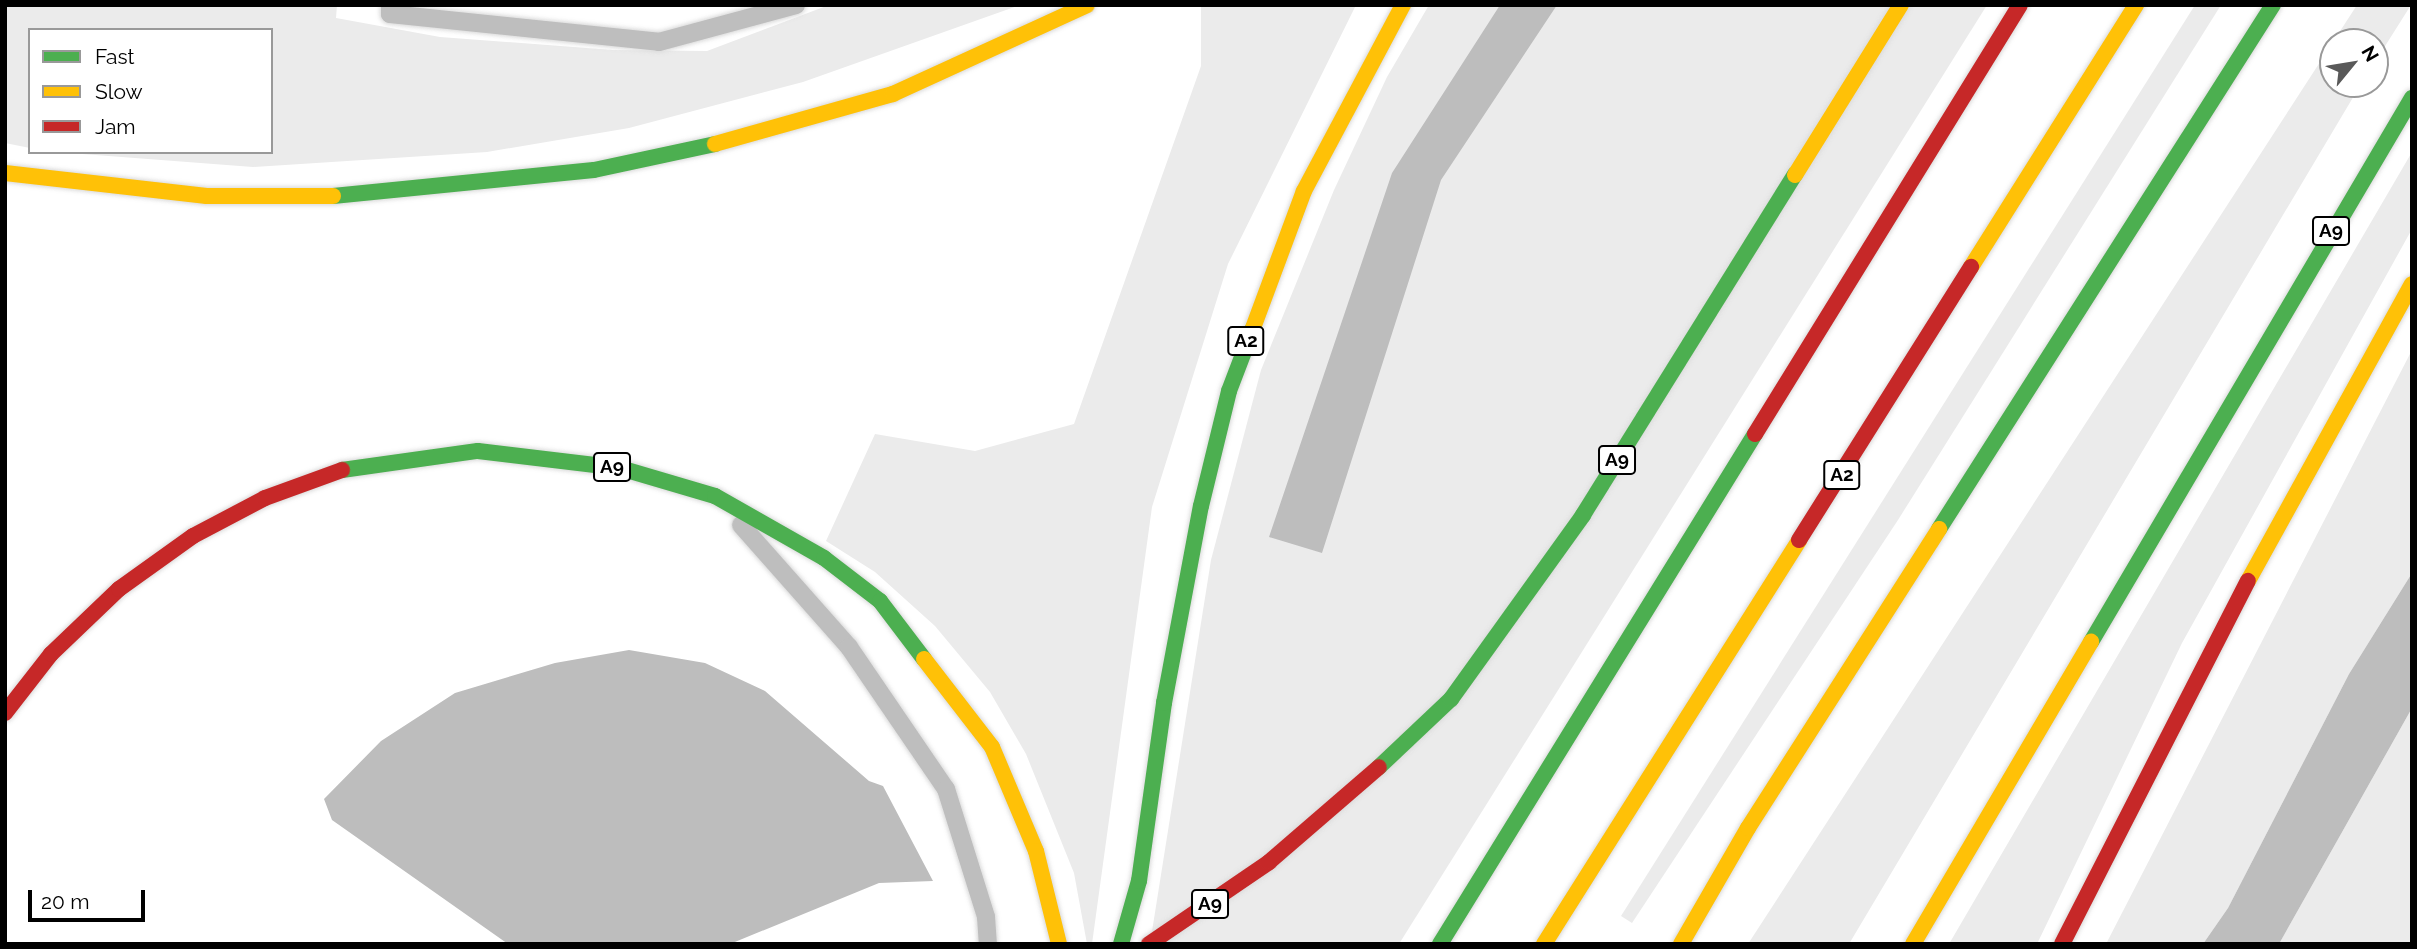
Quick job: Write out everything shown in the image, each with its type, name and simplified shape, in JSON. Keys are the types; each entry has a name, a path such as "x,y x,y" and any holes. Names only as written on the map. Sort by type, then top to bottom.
{"highway":[{"path":"5,173 66,184 207,196 362,196 594,170 737,139 892,94 1087,5"},
{"name":"A2","path":"1121,944 1139,881 1198,519 1229,391 1304,191 1403,5"},
{"name":"A9","path":"1149,944 1269,862 1348,797 1451,699 1514,617 1901,5"},
{"path":"1440,944 2020,5"},
{"name":"A2","path":"1544,944 2136,5"},
{"path":"1681,944 1748,828 2273,5"},
{"name":"A9","path":"1913,944 2412,98"},
{"path":"2062,944 2270,538 2412,284"},
{"name":"A9","path":"5,713 51,654 130,581 193,536 265,498 336,471 405,458 490,452 620,468 715,496 824,558 880,601 920,647 967,709 1016,793 1059,944"},
{"path":"1671,923 1748,828"}],"lane":[{"path":"390,5 390,14 659,42 796,5"},
{"path":"715,496 849,647 946,789 986,917 988,944"}],"shaded area":[{"path":"5,5 337,5 336,18 440,37 613,50 707,51 829,5 1020,5 803,82 629,128 487,152 253,167 82,154 273,154 273,28 28,28 28,148 5,143"},
{"path":"1201,5 1356,5 1228,264 1152,507 1092,944 1087,944 1074,873 1026,754 990,692 935,626 875,572 826,541 875,434 975,451 1074,424 1201,66"},
{"path":"1429,5 1987,5 1399,944 1150,944 1211,560 1261,370 1334,190 1387,77"},
{"path":"1500,5 1557,5 1441,180 1322,553 1269,537 1392,173"},
{"path":"2195,5 2221,5 1898,520 1632,923 1621,916"},
{"path":"2357,5 2411,5 2389,40 2389,28 2342,28"},
{"path":"2319,64 2319,98 2353,98 1849,944 1748,944"},
{"path":"2412,152 2412,229 2182,643 2037,944 1949,944"},
{"path":"2412,350 2412,573 2349,674 2228,908 2203,944 2106,944"},
{"path":"2412,573 2412,708 2279,944 2203,944 2228,908 2349,674"},
{"path":"629,650 705,663 765,691 869,781 883,786 933,881 879,883 730,944 508,944 332,820 324,799 381,741 455,693 555,663"},
{"path":"2412,708 2412,944 2279,944"}],"traffic: fast":[{"path":"1939,529 2273,5"},
{"path":"2091,642 2412,98"},
{"path":"333,196 594,170 715,144"},
{"path":"1379,767 1451,699 1583,515 1795,175"},
{"path":"1121,944 1139,881 1164,703 1201,506 1229,391 1253,328"},
{"path":"1440,944 1755,434"},
{"path":"342,470 478,451 620,468 715,496 824,558 880,601 924,659"}],"traffic: slow":[{"path":"715,144 893,94 1087,5"},
{"path":"1253,328 1304,191 1403,5"},
{"path":"1795,175 1901,5"},
{"path":"1971,267 2136,5"},
{"path":"5,173 207,196 333,196"},
{"path":"2248,581 2412,284"},
{"path":"1681,944 1748,828 1939,529"},
{"path":"1544,944 1799,540"},
{"path":"1913,944 2091,642"},
{"path":"924,659 992,747 1036,851 1059,944"}],"traffic: jam":[{"path":"1755,434 2020,5"},
{"path":"1799,540 1971,267"},
{"path":"5,713 51,654 119,589 193,536 265,498 342,470"},
{"path":"2062,944 2248,581"},
{"path":"1149,944 1269,862 1379,767"}]}
